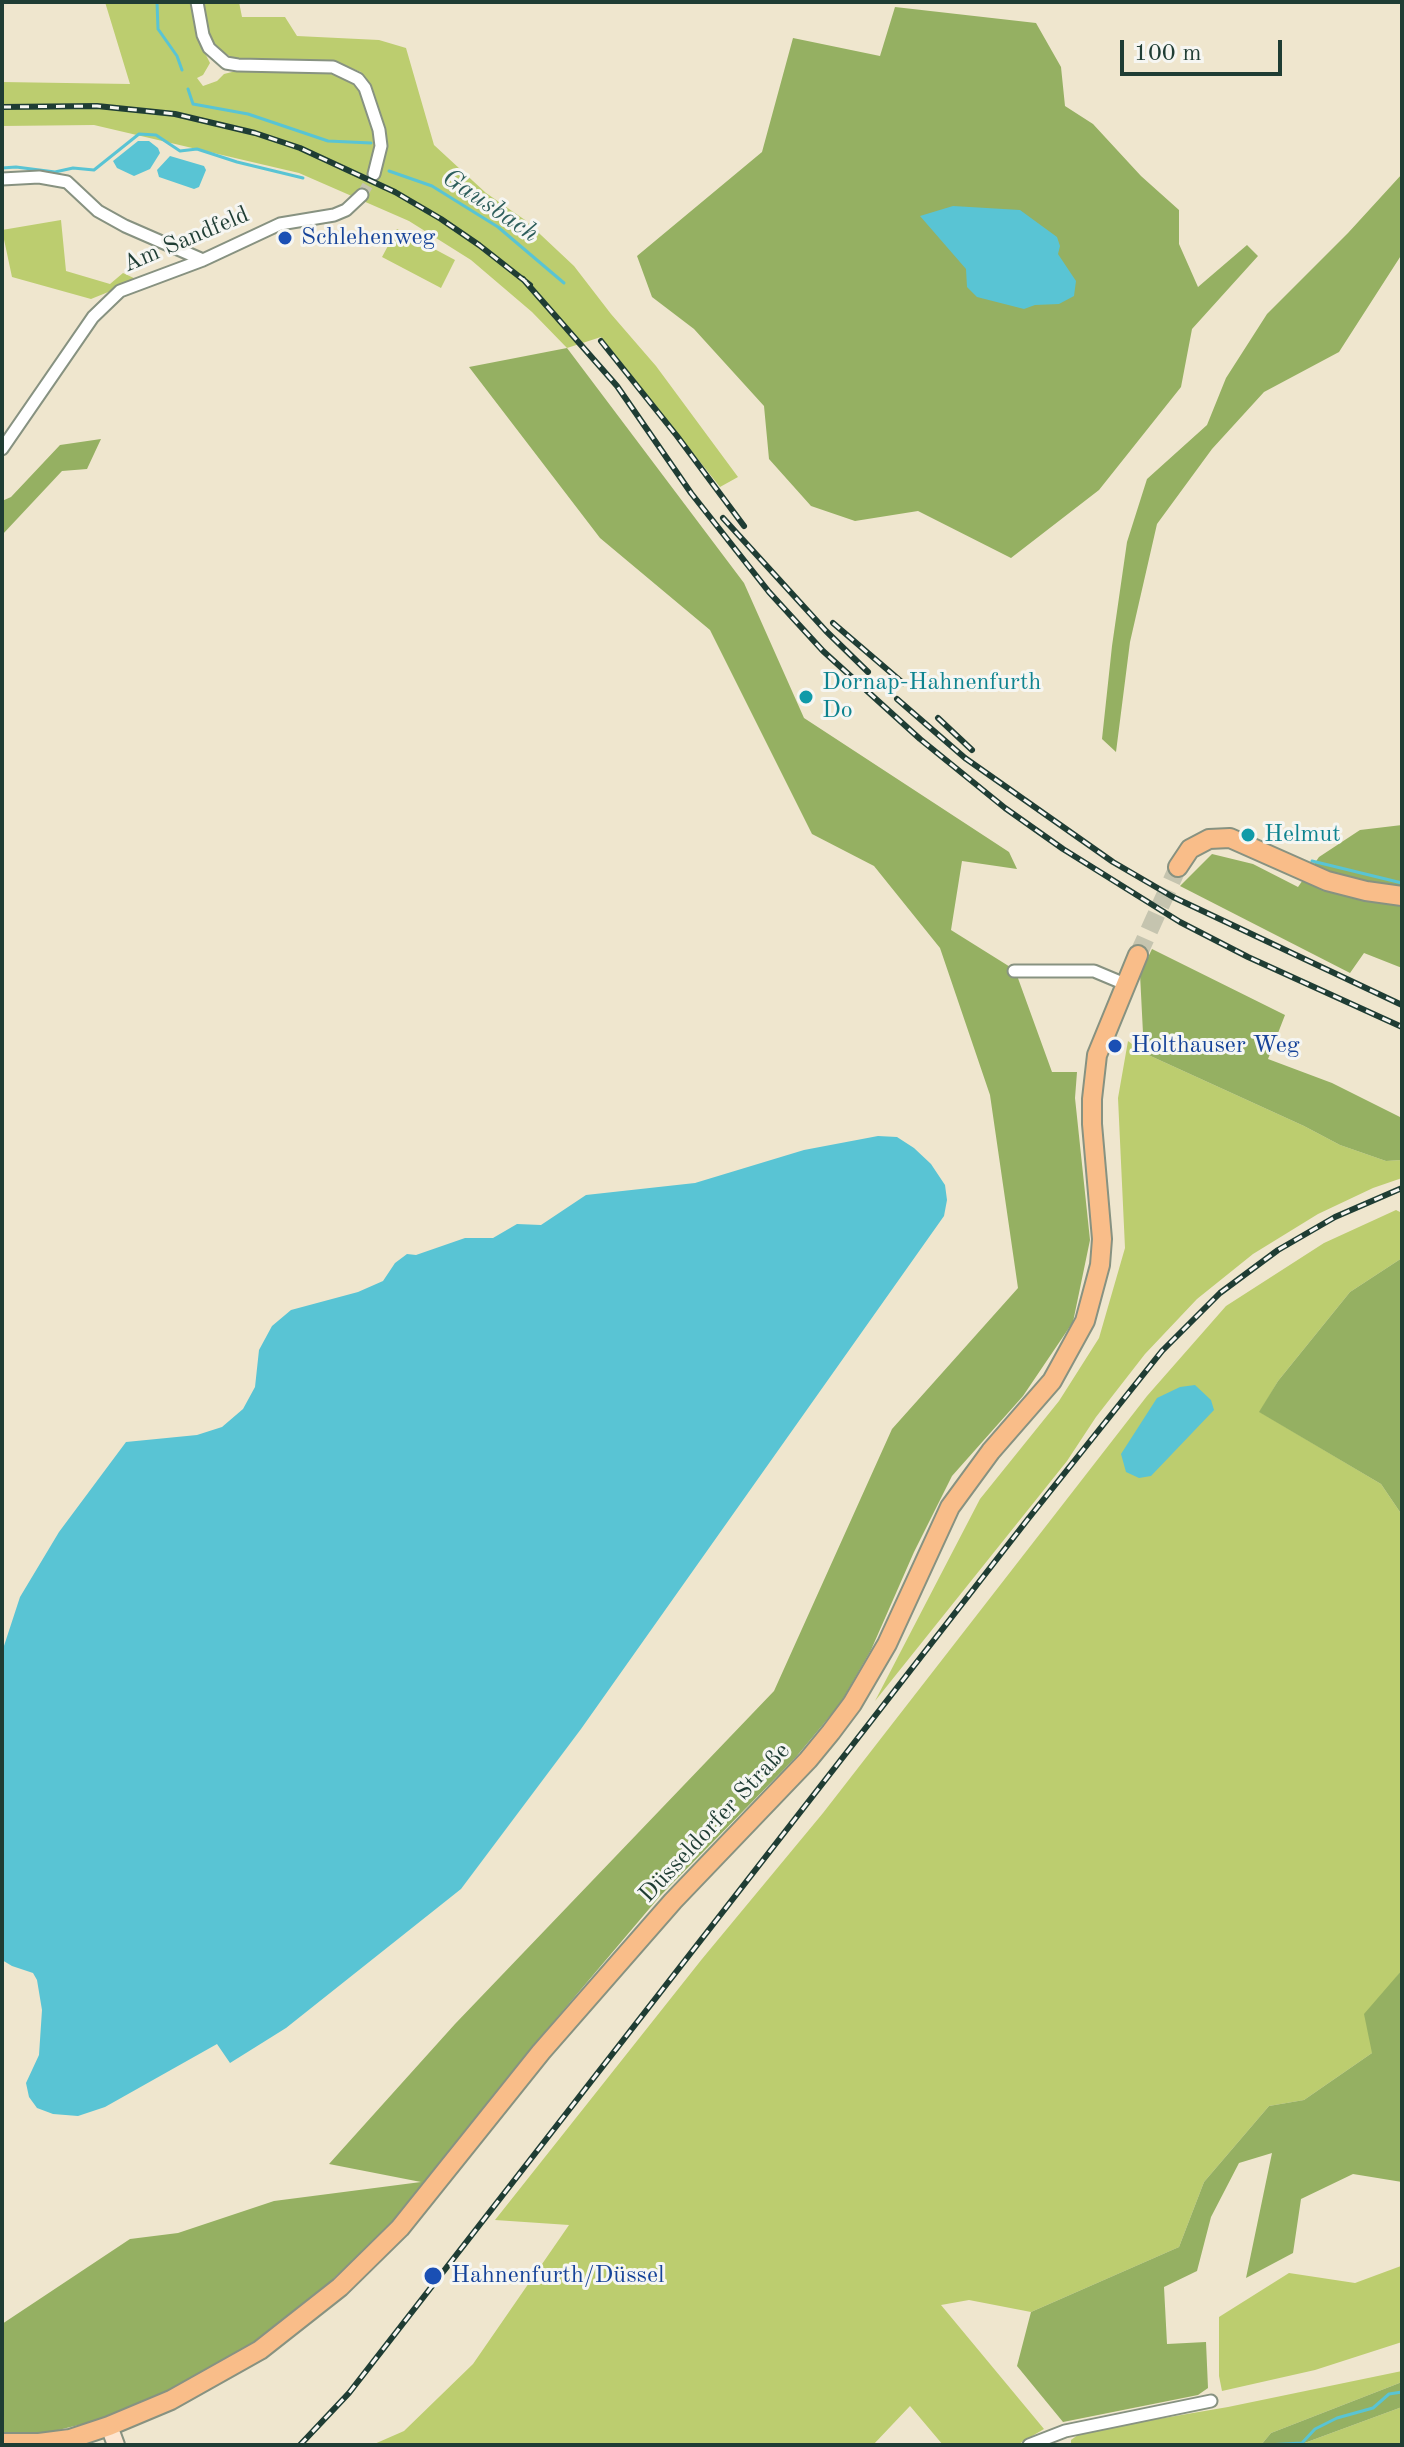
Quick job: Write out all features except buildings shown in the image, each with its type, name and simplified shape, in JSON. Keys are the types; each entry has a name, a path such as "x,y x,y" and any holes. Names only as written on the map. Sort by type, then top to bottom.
{"main road":[{"path":"1178,867 1190,849 1209,839 1230,838 1327,881 1402,896"},
{"name":"Düsseldorfer Straße","path":"2,2443 61,2441 109,2426 184,2394 260,2350 348,2279 400,2228 541,2052 673,1901 808,1760 852,1704 887,1644 950,1507 991,1451 1052,1381 1085,1321 1095,1291 1102,1239 1092,1124 1097,1055 1138,955"},
{"path":"109,2426 116,2445"}],"street":[{"path":"197,2 203,35 209,48 226,63 333,67 358,79 365,88 379,130 381,146 374,174"},
{"path":"2,179 39,177 67,182 98,211 203,260"},
{"name":"Am Sandfeld","path":"2,449 93,317 120,291 203,260 280,224 334,215 356,203 362,195"},
{"path":"1014,971 1094,971 1125,984"},
{"path":"1029,2445 1065,2431 1211,2401"}],"green space":[{"path":"105,2 194,2 198,39 210,63 203,75 197,78 203,86 236,71 306,70 337,73 359,88 370,89 361,72 341,64 231,57 208,37 202,2 239,2 242,17 285,17 297,36 379,40 406,48 434,145 486,193 525,220 574,266 656,366 738,477 720,487 601,337 567,348 532,312 471,260 409,221 299,173 94,125 2,126 2,82 130,84"},
{"path":"895,7 1036,23 1061,67 1065,106 1093,124 1141,176 1179,210 1179,244 1198,287 1247,245 1258,256 1192,329 1181,387 1099,490 1011,558 918,511 855,521 811,506 769,459 764,406 694,329 652,297 637,256 762,152 793,38 880,56"},
{"path":"1402,174 1402,254 1339,352 1264,392 1212,449 1157,524 1130,642 1116,752 1102,739 1112,646 1127,542 1147,479 1207,425 1226,378 1267,314"},
{"path":"61,220 66,271 110,284 123,273 138,280 91,299 12,277 2,230"},
{"path":"397,229 455,260 441,288 382,257"},
{"path":"567,348 744,583 804,718 1009,852 1017,869 962,861 951,930 1015,970 1052,1072 1077,1072 1075,1098 1090,1240 1073,1322 1023,1396 952,1476 871,1650 840,1704 796,1757 660,1896 539,2039 394,2222 289,2320 217,2365 119,2415 22,2439 2,2434 2,2324 130,2239 178,2233 274,2201 421,2182 329,2164 455,2024 774,1691 892,1429 1018,1288 990,1095 940,948 874,866 812,834 710,630 600,538 469,367"},
{"path":"101,439 87,469 62,471 2,535 2,501 11,497 60,445"},
{"path":"1402,825 1402,968 1364,953 1350,973 1180,886 1212,854 1253,864 1298,887 1319,857 1360,830"},
{"path":"1152,949 1285,1015 1268,1059 1332,1083 1402,1118 1402,1160 1386,1161 1340,1145 1144,1053 1140,974"},
{"path":"1128,1041 1144,1053 1340,1145 1386,1161 1402,1160 1402,1178 1318,1214 1253,1254 1197,1299 1145,1354 1096,1417 1067,1461 875,1701 980,1499 1059,1401 1099,1338 1125,1248 1118,1098"},
{"path":"1396,1210 1402,1213 1402,1258 1350,1292 1278,1381 1260,1412 1381,1484 1402,1515 1402,1970 1386,1991 1372,2053 1304,2100 1269,2106 1204,2182 1179,2247 1031,2312 969,2300 941,2305 1044,2429 1017,2445 943,2445 910,2406 873,2445 372,2445 404,2431 473,2364 569,2225 495,2220 702,1959 823,1813 1147,1396 1226,1306 1324,1243"},
{"path":"1402,1258 1402,1515 1381,1484 1259,1412 1278,1381 1350,1292"},
{"path":"1402,1970 1402,2182 1353,2174 1301,2199 1293,2253 1246,2278 1272,2153 1239,2163 1211,2217 1197,2271 1164,2287 1167,2344 1206,2342 1208,2388 1198,2395 1063,2422 1017,2366 1031,2312 1179,2247 1204,2182 1269,2106 1304,2100 1372,2053 1364,2014"},
{"path":"1401,2266 1402,2342 1315,2370 1222,2391 1219,2317 1289,2273 1355,2283"},
{"path":"1402,2371 1402,2382 1271,2433 1261,2445 1071,2445 1071,2440 1082,2432 1228,2407"},
{"path":"1402,2382 1402,2407 1299,2445 1261,2445 1271,2433"},
{"path":"1402,2407 1402,2445 1299,2445"}],"water":[{"path":"138,141 149,141 160,153 150,169 134,176 117,168 113,161"},
{"path":"170,156 204,166 206,170 199,187 194,189 159,177 157,170"},
{"path":"953,206 1020,210 1057,237 1060,246 1058,254 1076,281 1074,296 1059,304 1035,305 1024,309 977,297 967,287 966,269 920,216"},
{"path":"878,1136 897,1137 931,1164 945,1185 947,1200 944,1216 581,1729 461,1889 286,2028 230,2063 217,2044 105,2107 78,2116 53,2114 37,2108 29,2097 26,2083 39,2055 42,2010 37,1980 33,1973 2,1960 2,1652 20,1597 59,1532 126,1442 197,1435 222,1427 243,1409 255,1387 259,1350 272,1326 291,1310 358,1292 383,1281 395,1263 407,1254 416,1255 465,1238 493,1238 517,1224 541,1225 586,1195 695,1183 804,1150"},
{"path":"1195,1385 1211,1400 1214,1410 1151,1476 1139,1478 1126,1472 1121,1454 1157,1398 1180,1387"}],"waterway":[{"path":"157,2 158,29 177,56 182,70"},
{"path":"188,89 193,104 248,114 328,141 371,143"},
{"name":"Gausbach","path":"2,168 55,172 73,168 94,170 139,134 156,135 180,151 197,149 303,178"},
{"name":"Gausbach","path":"389,171 432,186 498,227 564,283"},
{"name":"Gausbach","path":"1312,861 1402,883"},
{"path":"1266,2445 1302,2443 1315,2429 1337,2418 1373,2408 1389,2394 1402,2392"}],"tunnel":[{"path":"362,195 374,174"},
{"path":"1138,955 1178,867"}],"railway":[{"path":"2,107 97,106 175,114 255,133 300,148 395,192 441,219 530,285"},
{"path":"523,279 617,386 691,493 769,592 823,651 920,739 1005,808 1063,849 1180,922 1248,957 1402,1027"},
{"path":"601,341 744,526"},
{"path":"723,518 826,631 868,672"},
{"path":"833,623 903,683"},
{"path":"897,699 965,758 1113,862 1173,897 1402,1005"},
{"path":"938,718 972,750"},
{"path":"300,2445 349,2393 1162,1351 1220,1293 1278,1250 1335,1217 1402,1188"}],"place":[{"name":"Schlehenweg","path":"285,238"},
{"name":"Dornap-Hahnenfurth Do","path":"806,697"},
{"name":"Helmut","path":"1248,835"},
{"name":"Holthauser Weg","path":"1115,1046"},
{"name":"Hahnenfurth/Düssel","path":"433,2276"}]}
